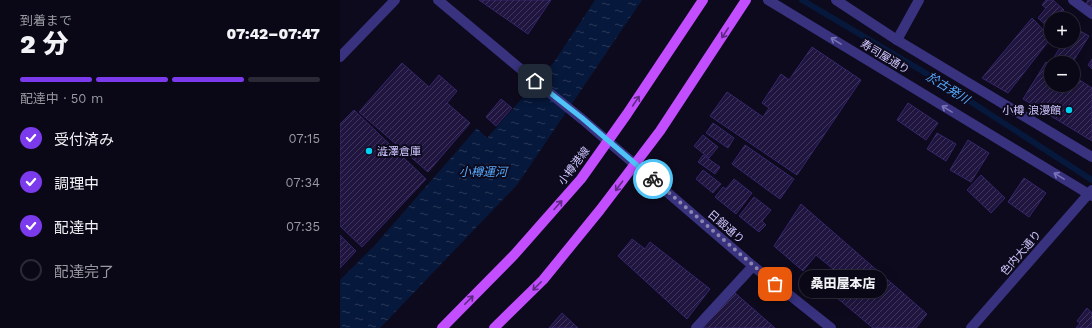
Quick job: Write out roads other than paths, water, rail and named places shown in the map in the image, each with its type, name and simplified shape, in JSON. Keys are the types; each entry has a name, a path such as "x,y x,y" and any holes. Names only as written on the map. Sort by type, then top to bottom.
{"main road":[{"name":"小樽港線","path":"442,328 514,254 582,179 703,0"},
{"path":"494,328 543,280 600,210 660,131 746,0"}],"street":[{"path":"340,57 395,0"},
{"name":"日銀通り","path":"438,0 608,140 753,266 831,328"},
{"name":"寿司屋通り","path":"768,0 1091,194"},
{"name":"寿司屋通り","path":"836,0 897,40 1092,157"},
{"path":"897,40 919,0"},
{"path":"1073,0 1092,14"},
{"name":"色内大通り","path":"971,328 1091,194"},
{"path":"696,328 753,266"}],"water":[{"name":"小樽運河","path":"595,0 642,0 517,185 380,328 340,328 340,280 375,245 477,128 487,138 554,62"}],"waterway":[{"name":"於古発川","path":"802,0 934,78 1092,180"}],"place":[{"name":"小樽 浪漫館","path":"1069,110"},
{"name":"澁澤倉庫","path":"369,151"},
{"name":"桑田屋本店","path":"775,284"}]}
